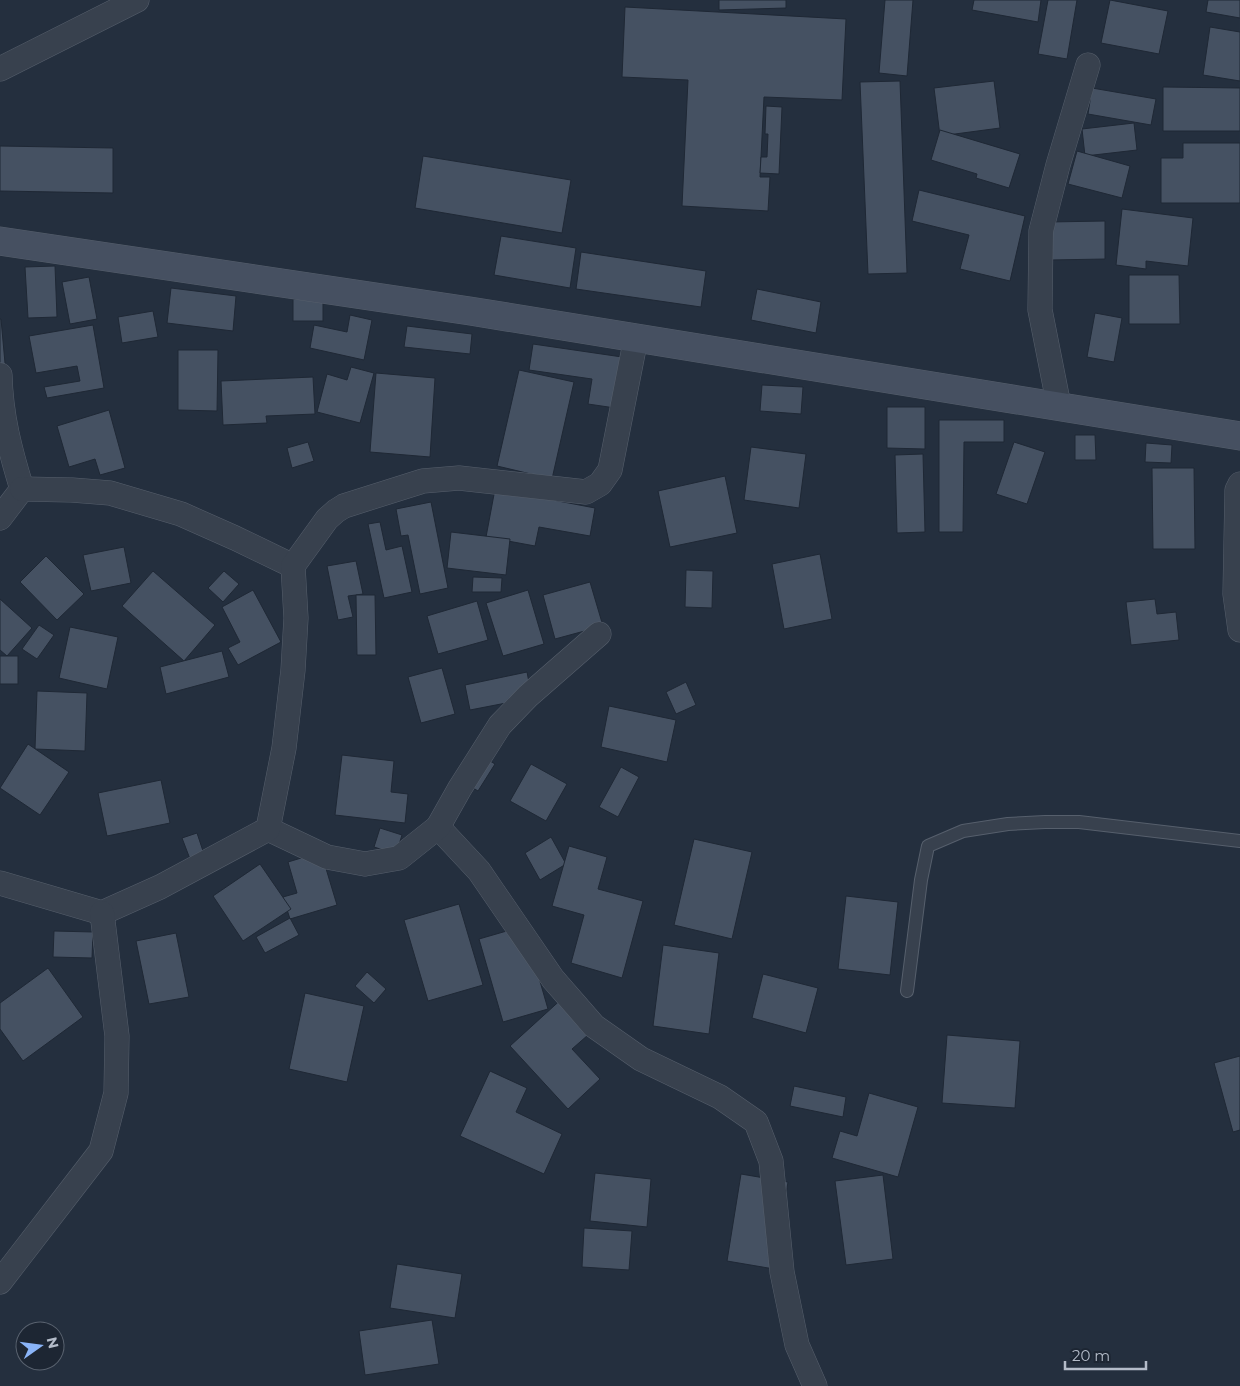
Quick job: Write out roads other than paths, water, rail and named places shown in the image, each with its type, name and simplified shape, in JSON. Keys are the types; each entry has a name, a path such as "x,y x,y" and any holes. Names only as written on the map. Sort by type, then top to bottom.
{"street":[{"path":"0,69 137,0"},
{"path":"1059,406 1040,310 1041,231 1058,165 1088,65"},
{"path":"0,241 450,308 1240,436"},
{"path":"268,828 284,748 293,670 296,618 293,566 327,519 344,506 424,482 459,478 586,492 600,484 610,470 636,338"},
{"path":"0,376 1,398 9,446 22,489"},
{"path":"1240,484 1237,490 1235,594 1240,630"},
{"path":"22,489 110,493 181,514 293,566"},
{"path":"0,518 22,489"},
{"path":"268,828 327,857 365,864 399,858 438,827 500,725 528,696 599,634"},
{"path":"438,827 479,872 553,980 594,1026 641,1059 720,1097 756,1122 771,1161 782,1272 797,1345 815,1386"},
{"path":"0,882 102,913 160,887 268,828"},
{"path":"0,1282 101,1151 116,1093 117,1036 102,913"}],"lane":[{"path":"908,991 921,880 928,846 963,831 1008,824 1044,822 1079,822 1240,841"}]}
